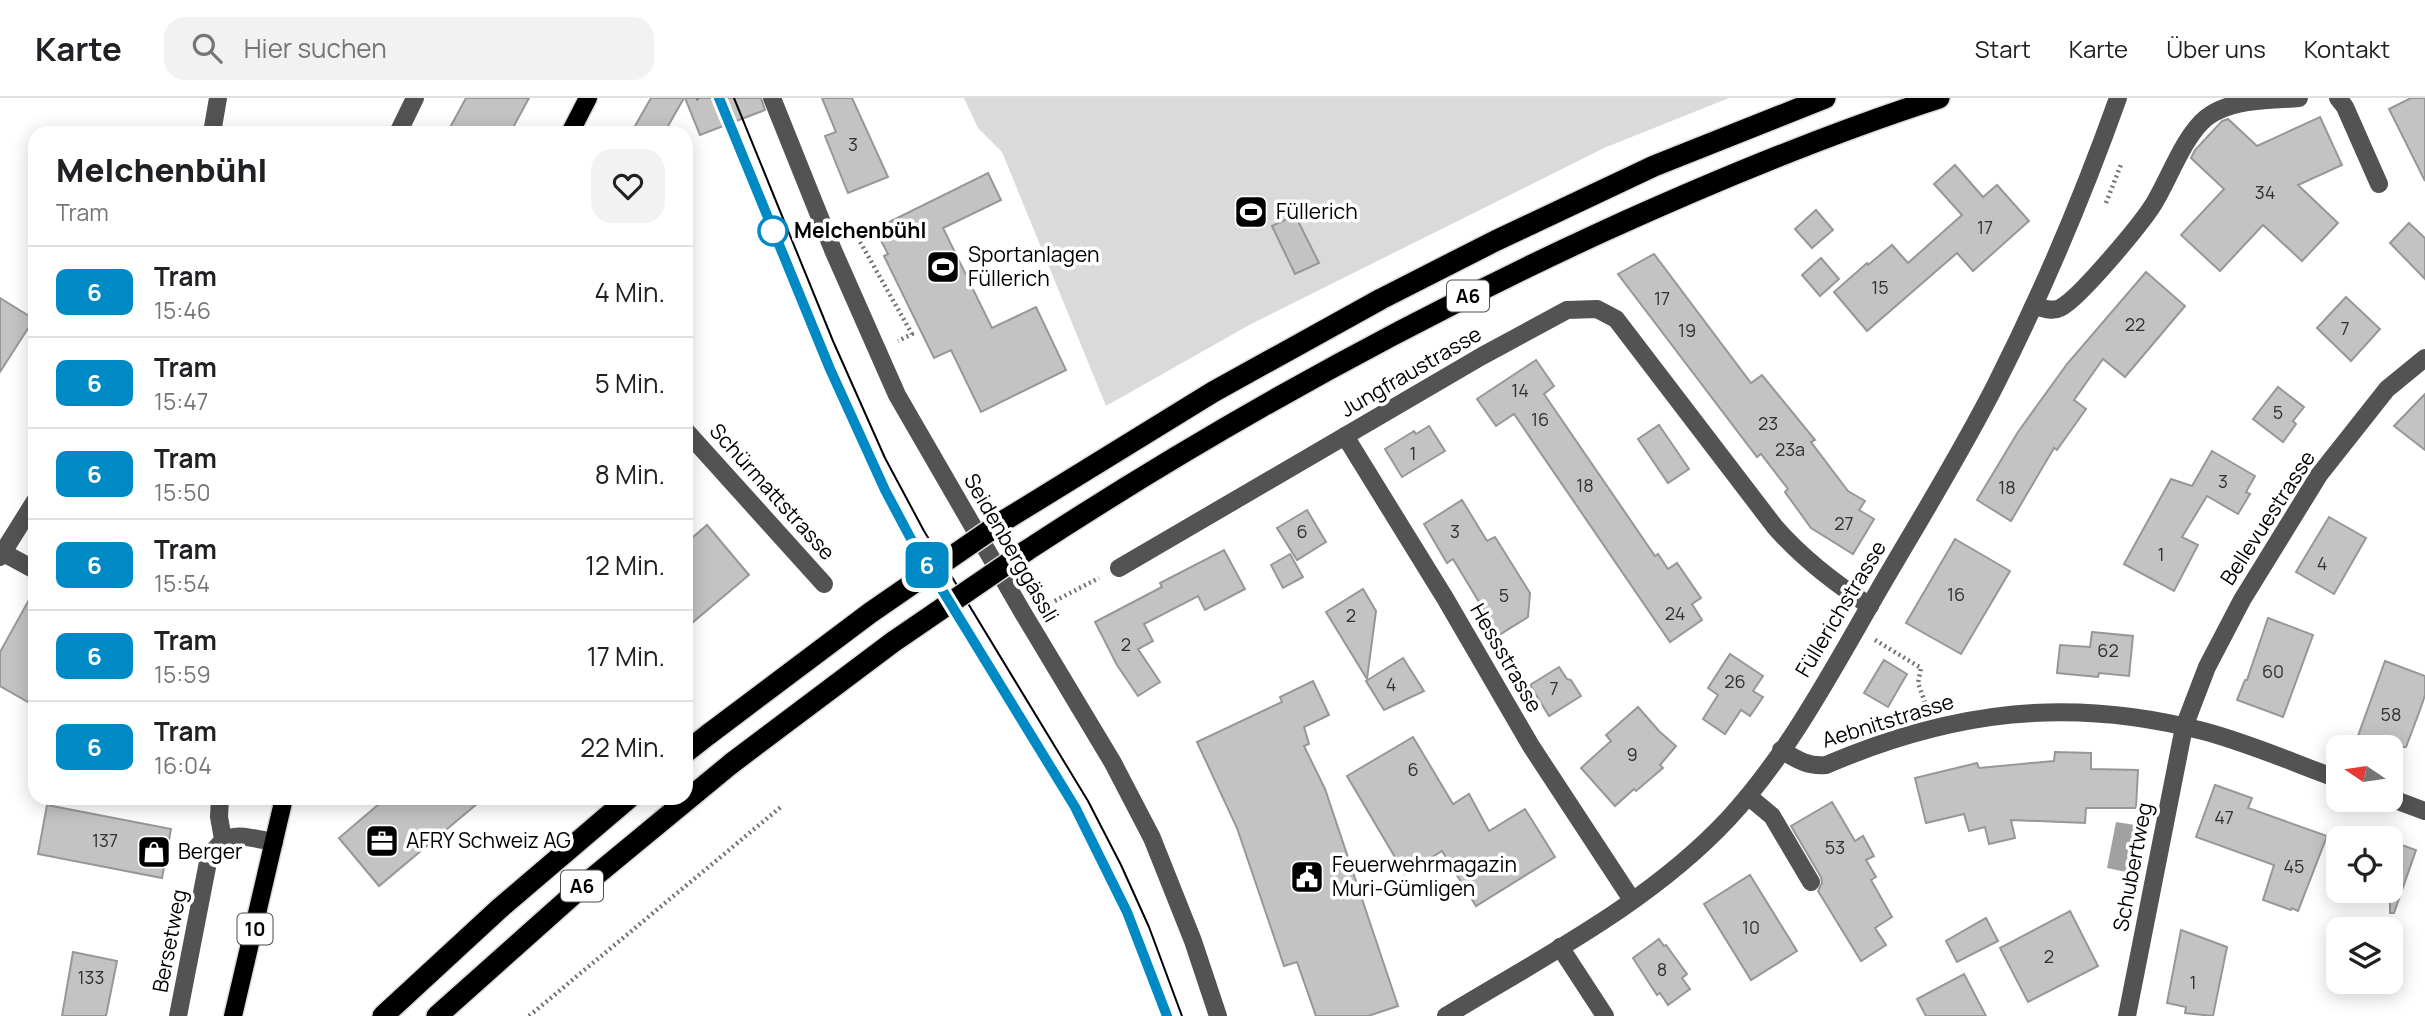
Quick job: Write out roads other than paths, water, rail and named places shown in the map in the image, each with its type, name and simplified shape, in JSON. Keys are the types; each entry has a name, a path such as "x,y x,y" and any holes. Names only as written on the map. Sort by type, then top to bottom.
{"highway":[{"name":"A6","path":"693,747 849,628 1005,520 1296,344 1426,276 1654,166 1825,98"},
{"name":"A6","path":"693,795 893,642 1026,551 1133,483 1312,378 1465,298 1594,236 1742,171 1938,98"},
{"name":"A6","path":"383,1016 499,909 621,805"},
{"name":"A6","path":"437,1016 584,884 681,805"}],"main road":[{"path":"574,126 588,98"},
{"name":"10","path":"233,1016 282,805"}],"street":[{"path":"213,126 218,98"},
{"path":"401,126 415,98"},
{"name":"Seidenberggässli","path":"772,98 833,250 897,395 1113,763 1152,838 1188,929 1218,1016"},
{"name":"Füllerichstrasse","path":"1446,1016 1632,901 1685,860 1748,796 1781,750 1870,606 1983,408 2034,306 2095,163 2118,98"},
{"path":"2034,306 2051,310 2060,308 2076,294 2143,219 2189,140 2205,118 2227,105 2299,98"},
{"path":"2338,98 2345,107 2379,184"},
{"name":"Jungfraustrasse","path":"1119,568 1482,356 1567,310 1598,309 1616,319 1793,548 1839,586 1870,606"},
{"name":"Bellevuestrasse","path":"2184,727 2207,667 2242,600 2319,475 2387,388 2425,358"},
{"name":"Hessstrasse","path":"1345,436 1445,598 1531,746 1632,901"},
{"name":"Schürmattstrasse","path":"693,439 824,584"},
{"path":"28,512 1,554 28,567"},
{"name":"Aebnitstrasse","path":"1781,750 1804,764 1826,765 1887,740 1933,727 1964,720 2043,711 2120,715 2184,727 2220,736 2326,775"},
{"name":"Schubertweg","path":"2127,1016 2184,727"},
{"path":"1748,796 1772,816 1811,882"},
{"path":"2403,803 2425,811"},
{"path":"220,805 223,839 241,837 274,842"},
{"name":"Bersetweg","path":"178,1016 208,862 214,847 223,839"},
{"path":"1560,947 1605,1016"}],"tram line":[{"path":"719,98 840,393 885,490 911,539 1075,807 1136,933 1167,1016"},
{"name":"6","path":"719,98 860,439 911,539 1075,807 1127,912 1167,1016"},
{"path":"734,98 833,341 885,458 924,531 1088,801 1149,927 1182,1016"}],"place":[{"name":"Füllerich","path":"1251,212"},
{"name":"Melchenbühl","path":"773,231"},
{"name":"Sportanlagen Füllerich","path":"943,267"},
{"name":"AFRY Schweiz AG","path":"382,841"},
{"name":"Berger","path":"154,852"},
{"name":"Feuerwehrmagazin Muri-Gümligen","path":"1307,877"}]}
